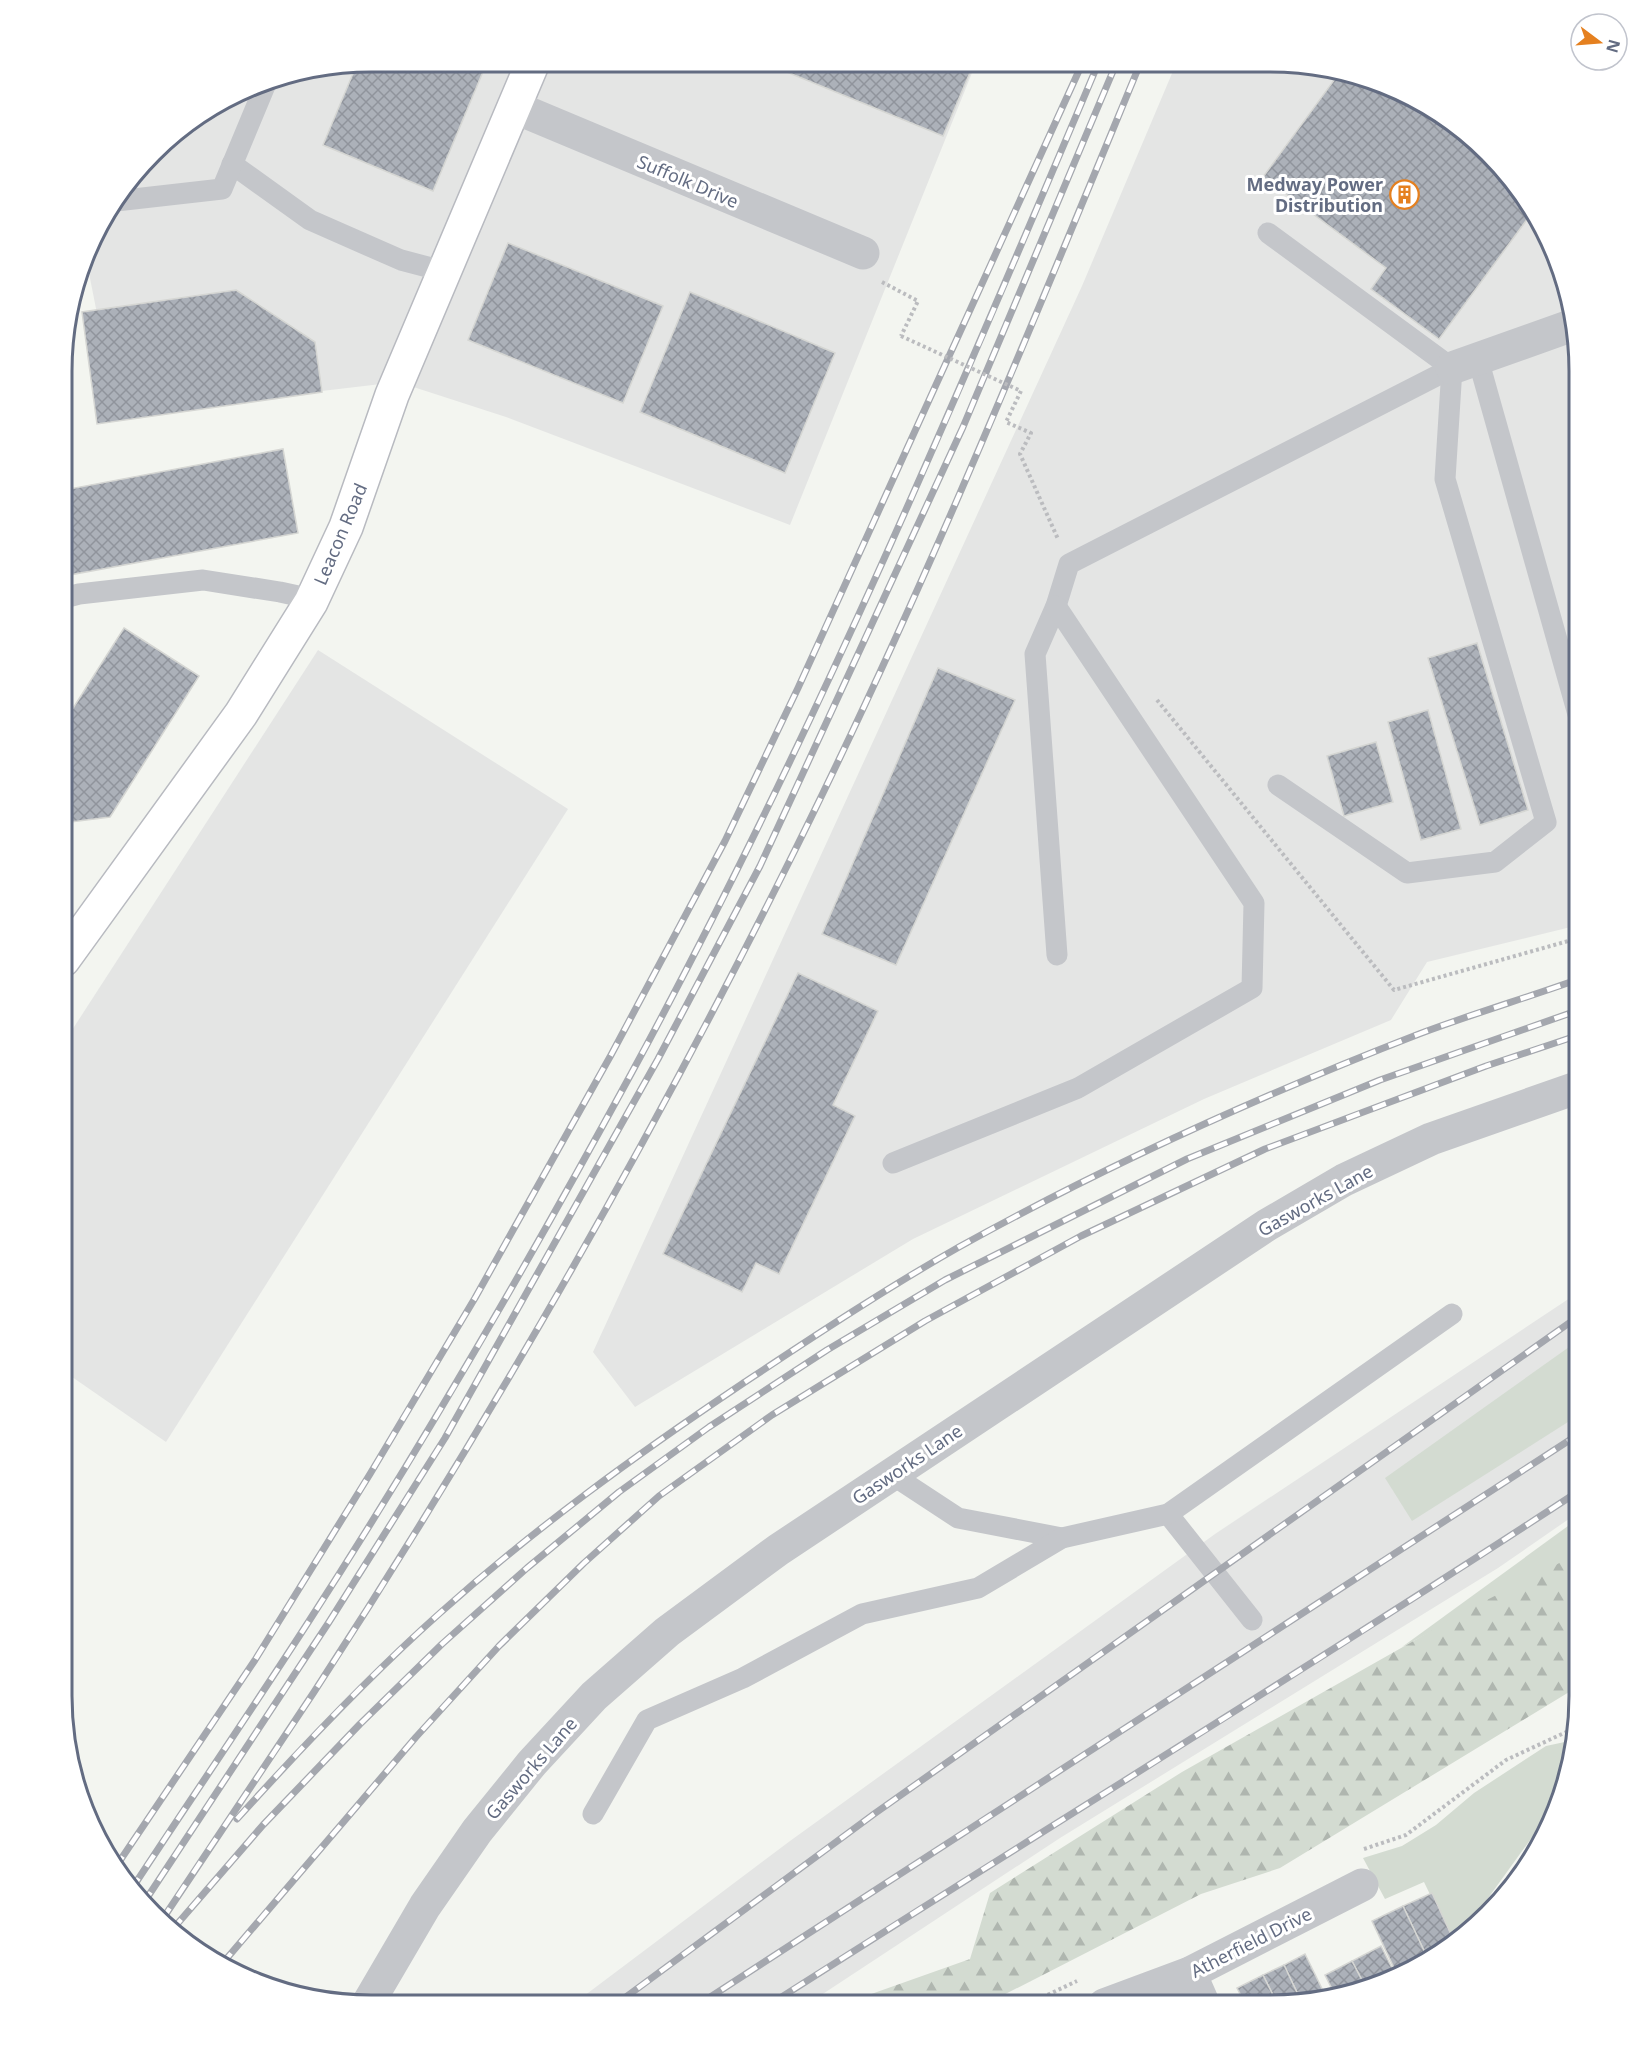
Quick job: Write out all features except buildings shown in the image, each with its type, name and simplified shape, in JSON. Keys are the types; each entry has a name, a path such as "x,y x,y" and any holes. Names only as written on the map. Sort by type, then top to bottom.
{"street":[{"name":"Leacon Road","path":"72,948 241,714 312,599 346,527 393,394 529,72"},
{"name":"Suffolk Drive","path":"514,107 868,266"},
{"path":"1465,364 1565,328"},
{"name":"Gasworks Lane","path":"373,1995 425,1906 477,1831 532,1763 594,1696 676,1625 778,1550 1267,1225 1344,1180 1431,1139 1569,1091"},
{"name":"Atherfield Drive","path":"1131,1995 1190,1973 1362,1885"},
{"path":"1190,1973 1200,1995"}],"lane":[{"path":"126,200 222,189 262,93"},
{"path":"232,164 310,220 401,260 443,271"},
{"path":"1268,233 1465,364 1569,687"},
{"path":"1057,954 1035,654 1056,606 1069,564 1465,364"},
{"path":"1278,785 1407,873 1495,862 1546,822 1445,479 1465,364"},
{"path":"72,596 203,580 312,599"},
{"path":"893,1163 1078,1088 1252,988 1254,903 1056,606"},
{"path":"593,1814 647,1720 743,1678 862,1614 978,1588 1062,1538 1168,1514 1452,1314"},
{"path":"891,1474 958,1518 1062,1538"},
{"path":"1168,1514 1252,1620"}],"path":[{"path":"868,266 918,301 900,336 1021,391 1006,422 1031,433 1020,454 1069,564"},
{"path":"1152,694 1394,990 1569,941"}],"shaded area":[{"path":"371,72 972,72 790,525 506,417 398,382 117,415 89,273 95,257 122,205 146,174 174,146 205,122 257,95 313,78"},
{"path":"1173,72 1289,73 1328,78 1366,88 1402,103 1436,122 1467,146 1507,189 1529,222 1553,275 1563,313 1568,352 1569,927 1427,962 1391,1020 1204,1099 913,1239 635,1407 593,1352 1082,286"},
{"path":"318,650 568,809 166,1442 72,1377 72,1030"},
{"path":"1569,1299 1569,1519 1498,1568 1060,1838 821,1995 585,1995 790,1841 1215,1534"}],"green space":[{"path":"1569,1347 1569,1421 1412,1521 1385,1478"},
{"path":"1569,1525 1569,1560 1402,1647"},
{"path":"1569,1558 1569,1692 1280,1868 1201,1894 1004,1995 868,1995 970,1959 990,1893 1182,1772 1477,1605"},
{"path":"1565,1742 1559,1773 1538,1828 1483,1905 1467,1921 1450,1935 1424,1882 1385,1899 1363,1858 1402,1846 1436,1825 1474,1793 1546,1746"}],"railway":[{"path":"121,1860 255,1660 370,1474 475,1298 611,1055 725,841 798,688 1078,72"},
{"path":"137,1881 287,1655 394,1487 515,1282 631,1074 696,951 819,701 934,447 1095,72"},
{"path":"149,1896 329,1622 445,1438 658,1059 760,866 963,427 1113,72"},
{"path":"166,1913 314,1692 440,1493 560,1290 729,981 831,777 924,575 1137,72"},
{"path":"237,1819 361,1687 440,1613 512,1551 663,1438 877,1296 959,1247 1071,1188 1243,1107 1419,1034 1569,982"},
{"path":"177,1924 263,1825 360,1724 442,1644 527,1568 619,1492 709,1427 827,1350 945,1280 1187,1159 1380,1080 1569,1014"},
{"path":"227,1958 416,1737 499,1646 584,1563 659,1496 772,1415 925,1321 1081,1236 1265,1149 1486,1066 1569,1038"},
{"path":"629,1995 874,1814 1569,1323"},
{"path":"713,1995 1569,1440"},
{"path":"785,1995 1378,1621 1569,1497"}],"place":[{"name":"Medway Power Distribution","path":"1404,194"}]}
